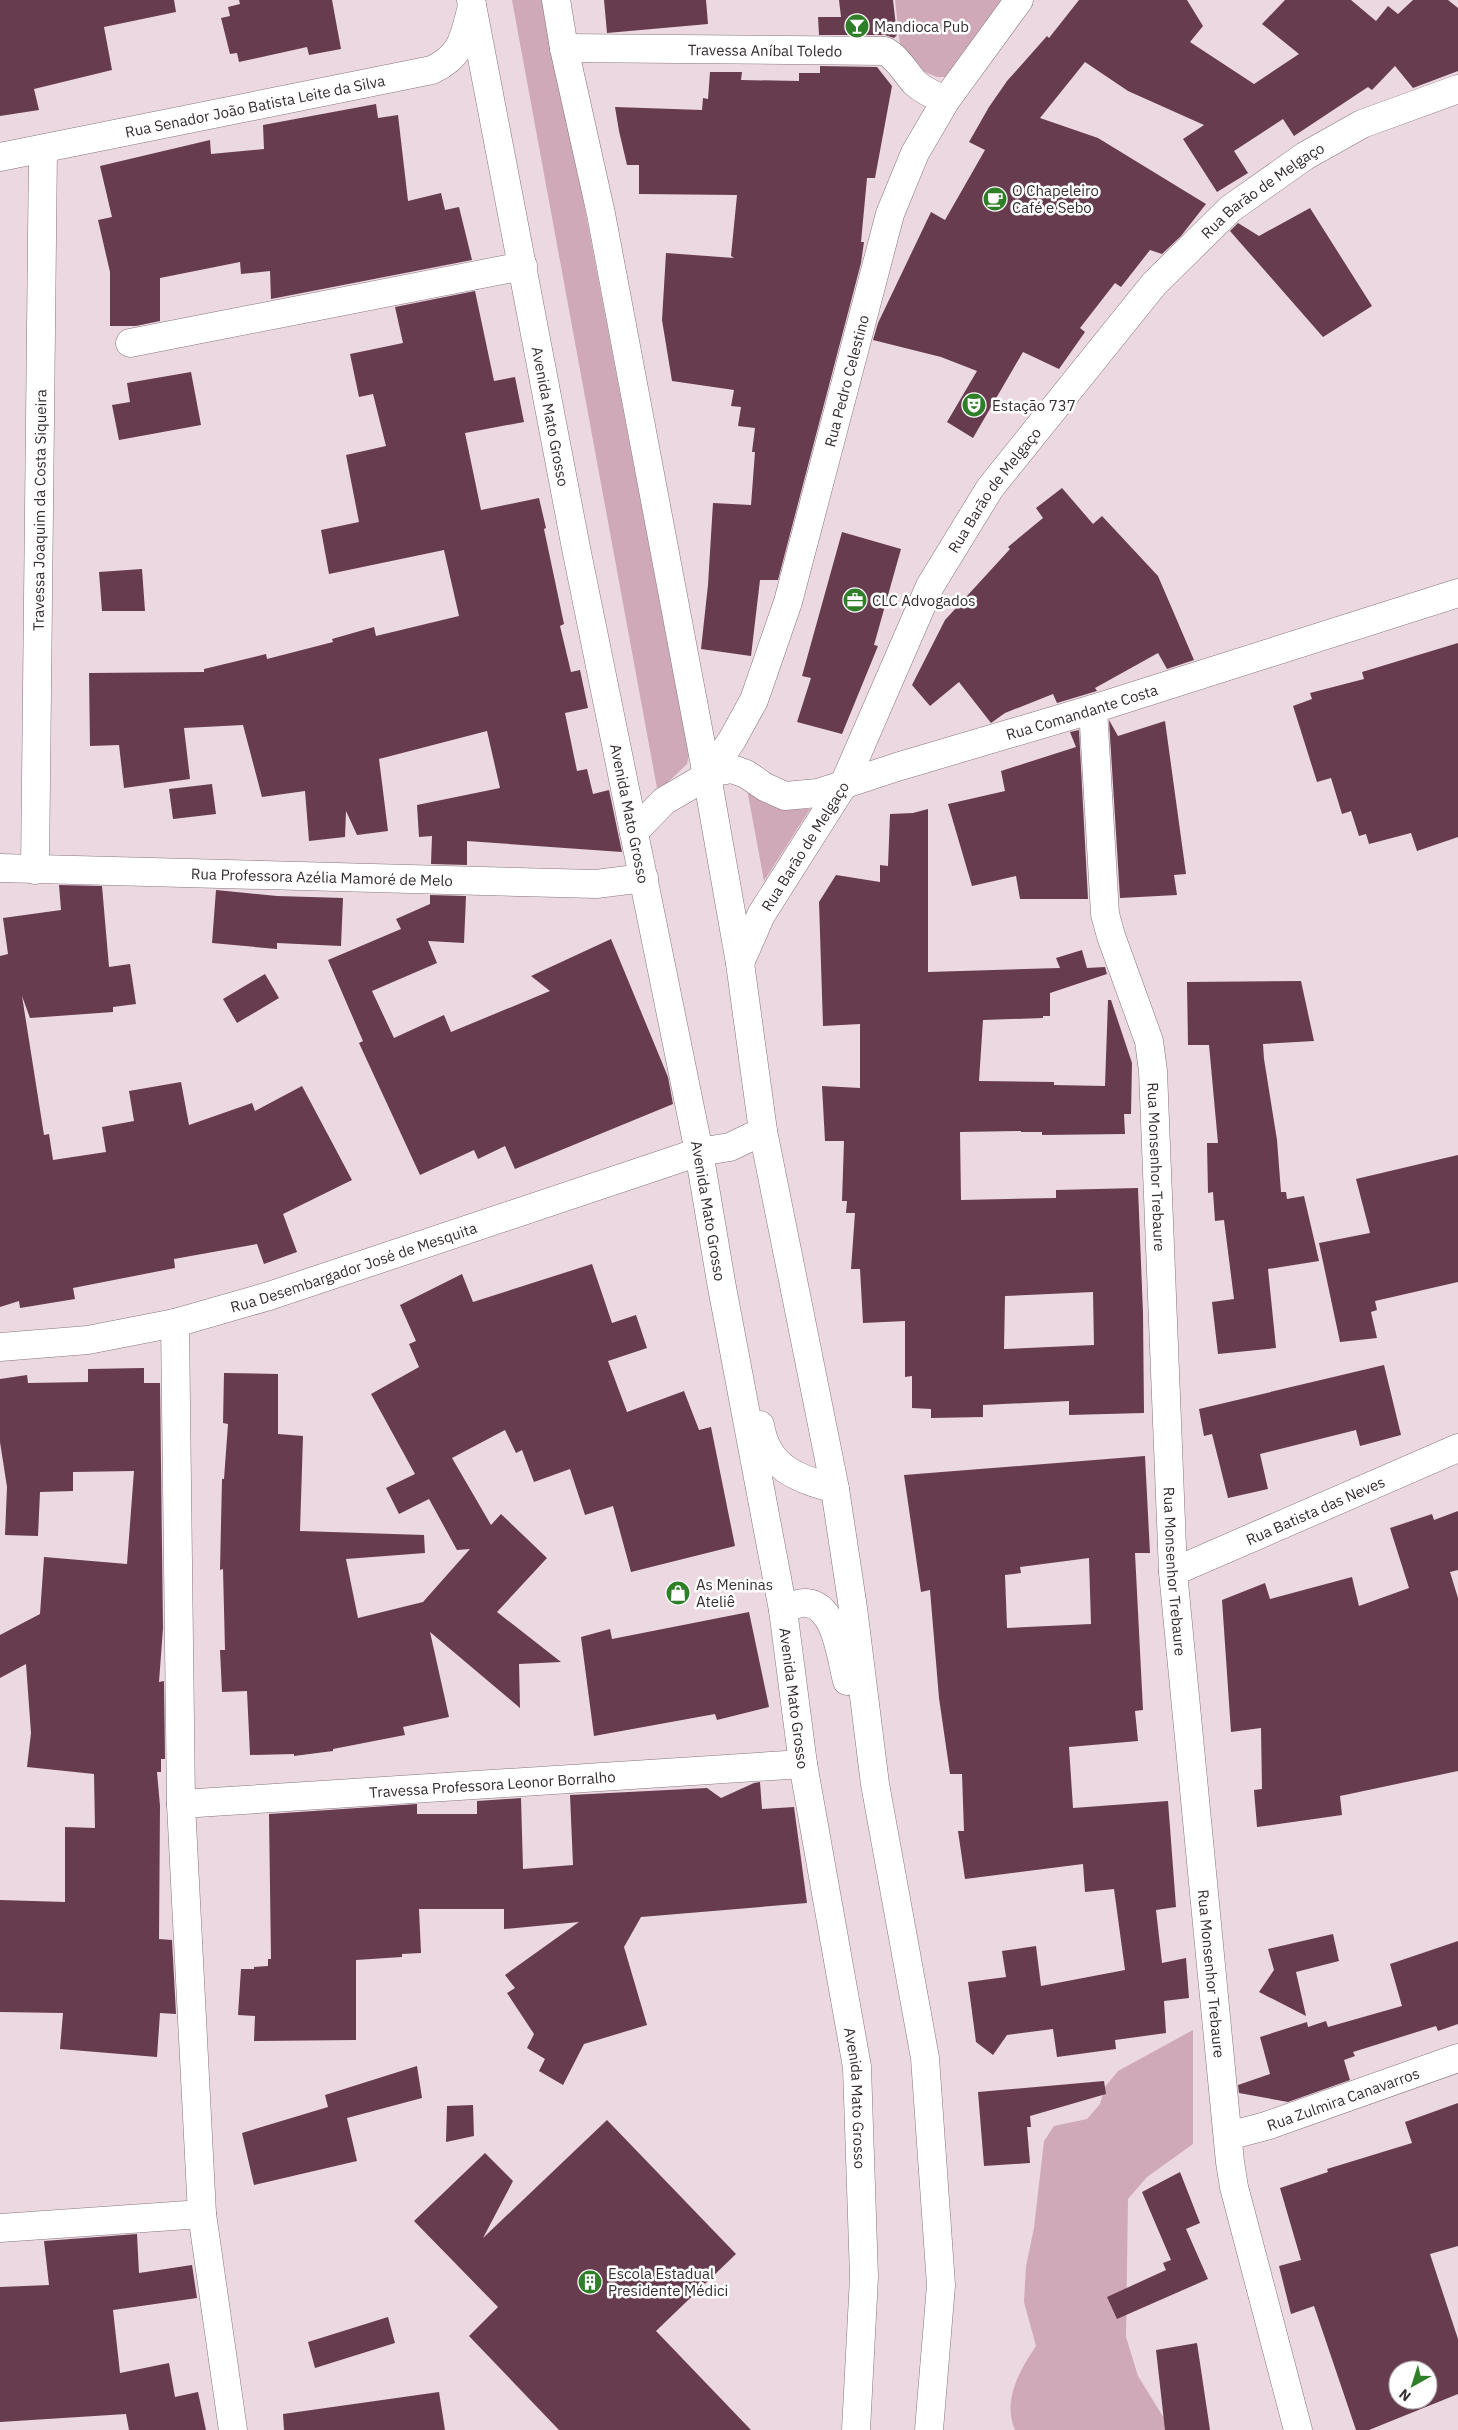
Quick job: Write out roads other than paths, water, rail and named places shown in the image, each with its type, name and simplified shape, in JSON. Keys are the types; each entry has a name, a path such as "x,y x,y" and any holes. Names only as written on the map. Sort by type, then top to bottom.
{"street":[{"path":"556,0 564,48 601,214 707,776 740,963 762,1131 835,1490 853,1608 875,1784 925,2058 941,2285 929,2430"},
{"name":"Rua Pedro Celestino","path":"707,776 732,740 754,700 788,602 890,214 914,153 946,100 1019,0"},
{"name":"Rua Senador João Batista Leite da Silva","path":"0,157 432,70 455,56 464,36 472,3"},
{"name":"Avenida Mato Grosso","path":"472,3 576,548 699,1152 721,1282 783,1610 803,1764 857,2067 864,2277 856,2430"},
{"name":"Travessa Aníbal Toledo","path":"564,48 879,50 891,54 924,90 946,100"},
{"name":"Rua Barão de Melgaço","path":"740,963 761,915 844,784 930,586 990,488 1154,284 1230,209 1305,156 1362,124 1458,89"},
{"name":"Travessa Joaquim da Costa Siqueira","path":"35,870 43,149"},
{"path":"130,343 523,266"},
{"name":"Rua Comandante Costa","path":"707,776 732,769 746,774 764,787 785,796 818,793 1093,709 1458,592"},
{"name":"Rua Monsenhor Trebaure","path":"1093,709 1105,914 1113,943 1149,1040 1152,1071 1173,1572 1234,2187 1298,2430"},
{"path":"634,832 664,801 707,776"},
{"name":"Rua Professora Azélia Mamoré de Melo","path":"0,868 596,884 644,878"},
{"name":"Rua Desembargador José de Mesquita","path":"0,1347 88,1340 176,1323 269,1296 699,1152 730,1147 762,1131"},
{"path":"721,1282 740,1316 763,1441 777,1463 803,1480 835,1490"},
{"path":"176,1323 182,1804 202,2214 233,2430"},
{"name":"Rua Batista das Neves","path":"1173,1572 1458,1448"},
{"path":"783,1610 804,1602 818,1606 834,1628 854,1713 875,1784"},
{"name":"Travessa Professora Leonor Borralho","path":"182,1804 803,1764"},
{"name":"Rua Zulmira Canavarros","path":"1228,2136 1266,2126 1458,2058"},
{"path":"0,2228 202,2214"}],"place":[{"name":"Mandioca Pub","path":"857,26"},
{"name":"O Chapeleiro Café e Sebo","path":"995,199"},
{"name":"Estação 737","path":"974,405"},
{"name":"CLC Advogados","path":"855,600"},
{"name":"As Meninas Ateliê","path":"678,1593"},
{"name":"Escola Estadual Presidente Médici","path":"590,2282"}]}
